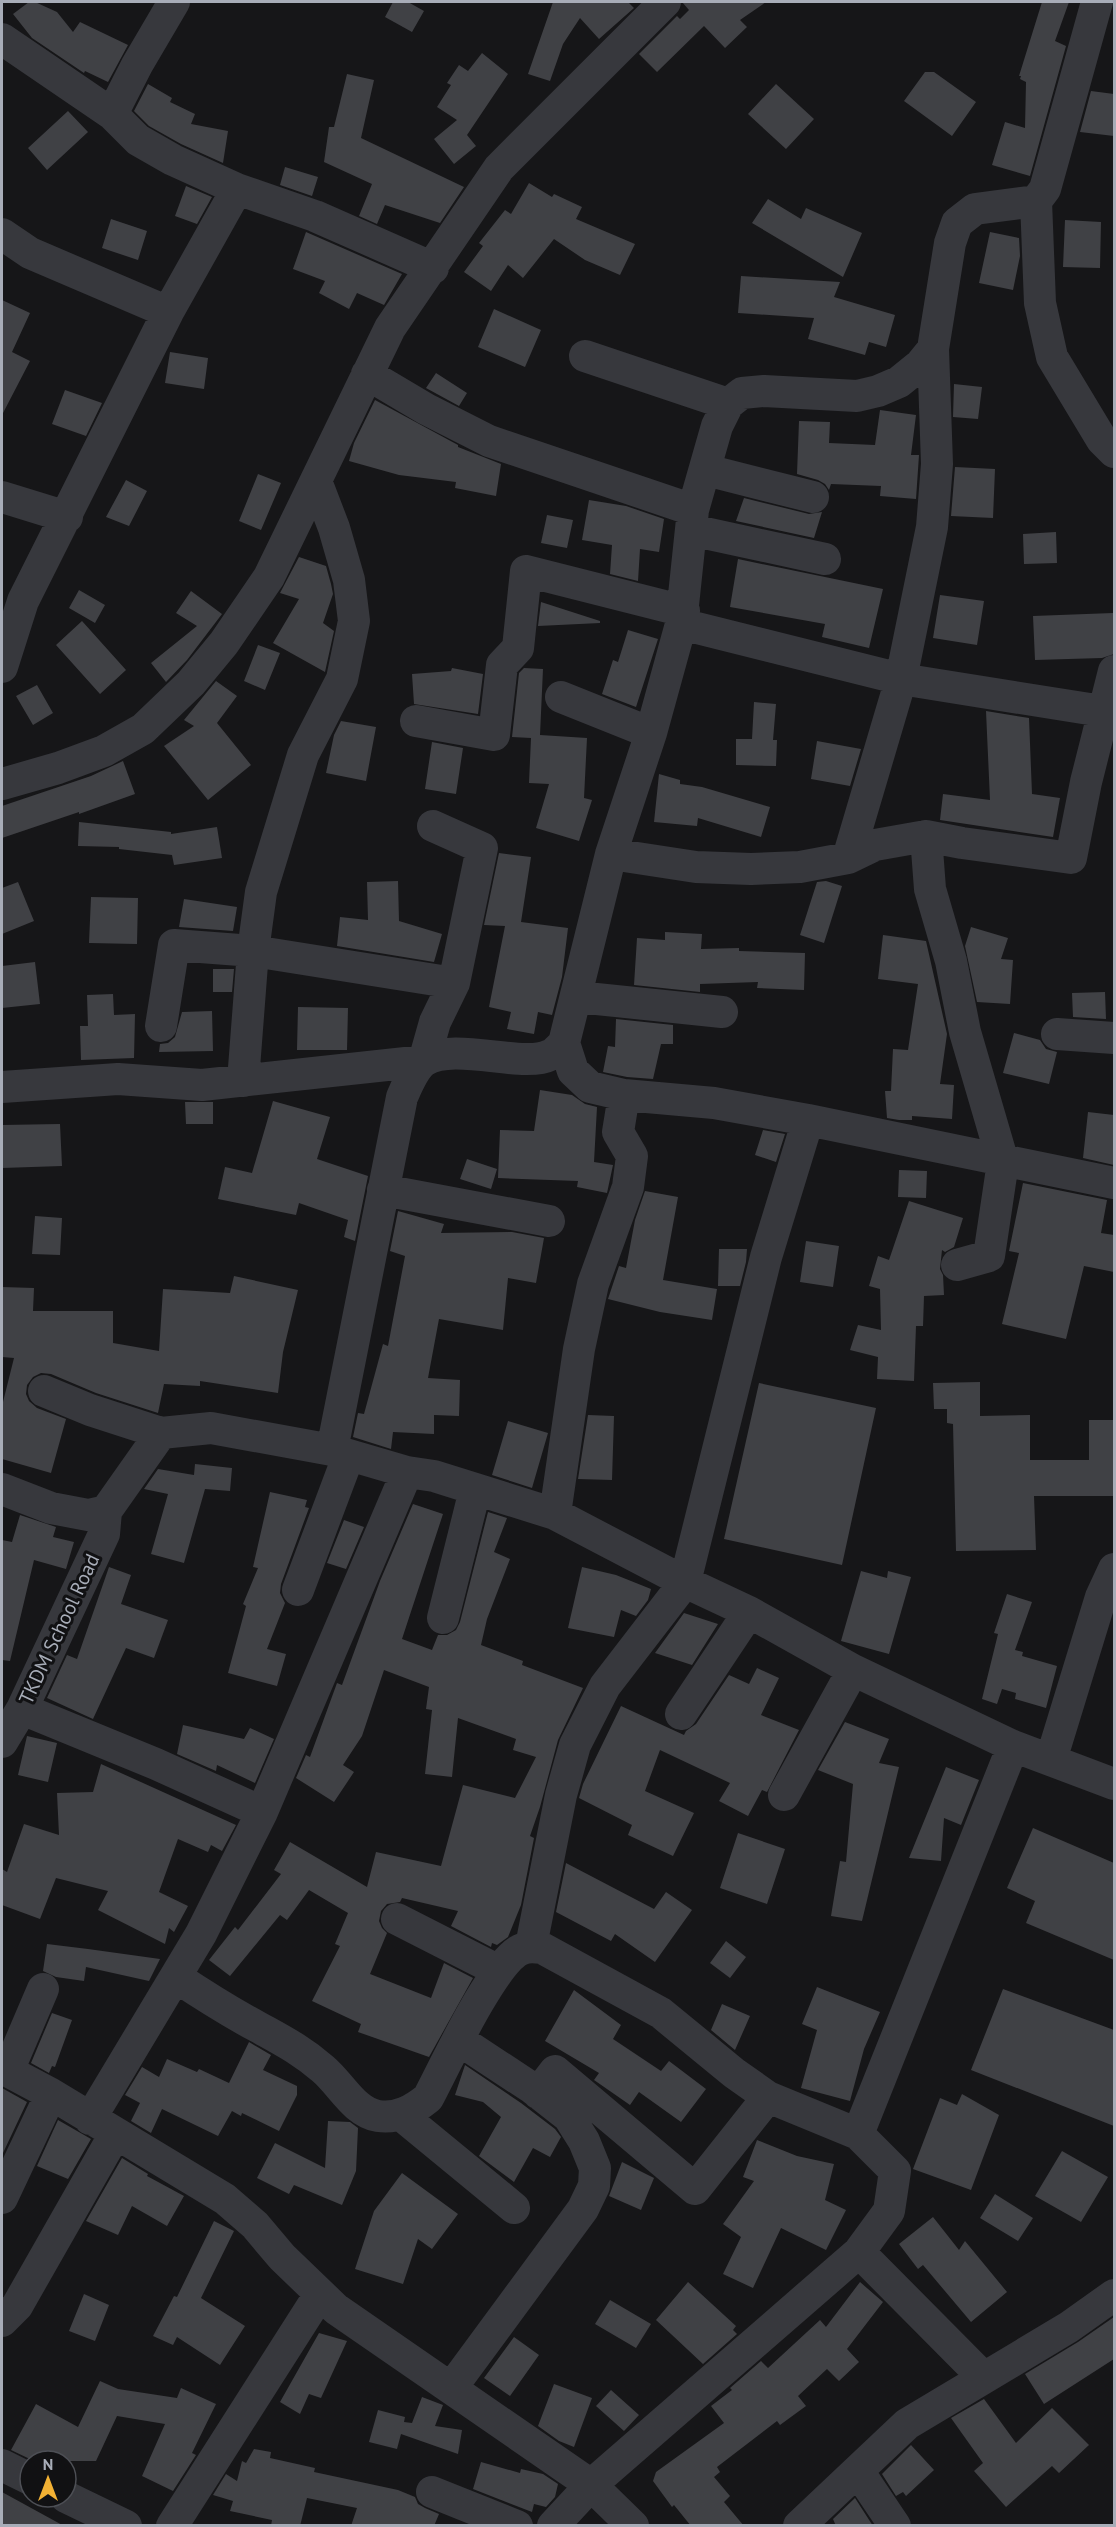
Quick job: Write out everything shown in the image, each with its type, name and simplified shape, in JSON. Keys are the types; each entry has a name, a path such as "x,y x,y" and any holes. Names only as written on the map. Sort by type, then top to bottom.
{"street":[{"path":"112,114 137,65 174,2"},
{"path":"2,784 58,768 104,751 143,729 191,683 225,643 269,577 390,328 499,168 665,2"},
{"path":"1096,2 1045,189 1036,201 1040,303 1052,357 1102,440 1114,452"},
{"path":"2,39 112,114 138,140 173,160 237,189 315,216 433,268"},
{"path":"2,667 23,601 168,312 237,189"},
{"path":"848,858 901,679 933,527 937,464 933,349 950,243 957,223 975,208 1036,201"},
{"path":"2,234 30,253 168,312"},
{"path":"2,1087 118,1079 202,1085 424,1061 445,1055 549,1056 564,1043 611,854 651,733 683,617 692,520 717,426 728,404 742,393 764,391 857,396 878,392 900,382 920,365 933,349"},
{"path":"585,356 728,404"},
{"path":"367,374 426,409 489,441 692,520 825,559"},
{"path":"706,470 813,497"},
{"path":"243,1081 253,951 261,892 303,755 342,679 354,621 349,580 334,528 316,481"},
{"path":"2,497 67,517"},
{"path":"416,721 494,735 502,665 518,648 526,571 901,679 1108,713"},
{"path":"611,854 696,867 752,869 800,867 848,858 875,845 926,836 1071,858 1108,713 1114,671"},
{"path":"561,697 651,733"},
{"path":"298,1590 340,1454 383,1190 402,1097 410,1080 424,1061 435,1022 454,983 482,848 433,826"},
{"path":"926,836 930,889 951,961 965,1032 1003,1162 989,1256 957,1265"},
{"path":"161,1026 174,945 253,951 454,983"},
{"path":"577,997 723,1012"},
{"path":"1057,1034 1114,1038"},
{"path":"564,1043 573,1071 590,1087 624,1095 714,1103 808,1120 1003,1162 1114,1183"},
{"path":"555,1514 579,1349 590,1294 628,1187 632,1156 618,1132 624,1095"},
{"path":"531,1946 561,1795 575,1744 605,1686 685,1582 766,1257 808,1120"},
{"path":"383,1190 549,1221"},
{"path":"44,1391 90,1410 161,1432 211,1428 340,1454 407,1472 434,1476 555,1514 685,1582 749,1612 853,1670 1013,1746 1114,1784"},
{"path":"2,1489 51,1508 88,1515 106,1511 161,1432"},
{"path":"2,2321 17,2306 176,1977 201,1934 262,1812 407,1472"},
{"path":"442,1618 475,1490"},
{"name":"TKDM School Road","path":"2,1742 22,1709 104,1534 106,1511"},
{"path":"1051,1760 1101,1597 1114,1569"},
{"path":"681,1714 749,1612"},
{"path":"784,1795 853,1670"},
{"path":"22,1709 156,1764 262,1812"},
{"path":"858,2134 1013,1746"},
{"path":"397,1919 497,1970"},
{"path":"176,1977 226,2009 296,2047 326,2071 356,2104 366,2111 378,2116 401,2115 414,2109 428,2098 497,1970 520,1949 531,1946 542,1948 661,2013 734,2073 768,2097 858,2134 895,2171 889,2211 859,2252 591,2485 553,2526"},
{"path":"43,1989 5,2070 51,2094 102,2127 225,2199 255,2225 282,2258 336,2308 591,2485 633,2526"},
{"path":"452,2387 583,2210 594,2186 595,2168 584,2141 569,2117 538,2093 459,2040"},
{"path":"538,2093 555,2071 695,2189 768,2097"},
{"path":"2,2198 51,2094"},
{"path":"401,2115 514,2208"},
{"path":"859,2252 984,2378"},
{"path":"172,2526 320,2294"},
{"path":"799,2526 907,2424 1069,2327 1114,2295"},
{"path":"2,2465 18,2473"},
{"path":"858,2471 895,2526"},
{"path":"432,2492 517,2526"},
{"path":"78,2503 126,2526"}],"building":[{"path":"29,2 35,2 57,12 73,32 80,22 128,45 108,82 85,71 84,73 32,38 13,14"},
{"path":"393,2 408,2 424,11 412,32 385,17"},
{"path":"553,2 628,2 634,8 599,39 580,18 563,44 550,81 528,74"},
{"path":"682,2 766,2 740,20 747,27 725,48 704,26 657,72 639,54 677,16 680,19 689,10"},
{"path":"1042,2 1069,2 1055,41 1066,46 1030,176 992,165 1005,122 1025,128 1026,82 1019,76"},
{"path":"482,53 508,74 467,135 476,146 454,164 434,139 457,120 437,107 451,85 447,83 459,65 468,71"},
{"path":"925,72 934,72 976,102 952,136 904,101"},
{"path":"347,74 374,80 361,138 464,187 440,223 385,205 377,224 359,216 372,184 324,162 329,127 334,127"},
{"path":"148,84 172,98 170,102 195,114 191,124 228,131 223,163 149,126 134,111"},
{"path":"776,84 814,119 786,149 748,114"},
{"path":"1091,91 1114,94 1114,136 1080,132"},
{"path":"68,111 88,132 47,170 28,148"},
{"path":"285,167 318,177 312,196 280,185"},
{"path":"529,183 552,197 554,194 582,207 576,219 635,244 620,275 585,260 554,239 523,278 508,265 491,291 464,272 483,246 479,243 505,210 511,214"},
{"path":"186,186 212,197 197,224 175,216"},
{"path":"768,199 801,219 806,208 862,233 843,277 752,223"},
{"path":"111,219 147,231 138,260 102,248"},
{"path":"1065,220 1101,222 1100,268 1063,267"},
{"path":"306,232 402,274 384,305 357,293 349,309 319,293 325,281 293,269"},
{"path":"990,232 1019,238 1020,256 1013,290 979,283"},
{"path":"741,276 840,282 834,297 895,315 886,347 869,342 865,355 808,339 814,318 738,313"},
{"path":"2,300 30,313 12,352 30,361 2,415"},
{"path":"494,309 541,330 525,367 478,347"},
{"path":"170,352 208,358 204,389 165,383"},
{"path":"436,373 467,393 459,406 426,388"},
{"path":"954,384 982,387 978,419 953,417"},
{"path":"65,390 102,403 86,436 52,424"},
{"path":"375,400 458,447 501,464 496,496 455,488 456,482 399,475 349,461 354,443"},
{"path":"880,410 916,415 911,455 919,455 916,499 880,496 881,486 831,484 829,490 818,480 797,474 799,421 830,422 829,443 875,445"},
{"path":"955,467 995,469 993,518 951,516"},
{"path":"258,474 281,483 261,530 239,521"},
{"path":"126,480 147,491 129,526 106,517"},
{"path":"744,498 809,514 822,512 814,538 736,521"},
{"path":"589,500 626,506 664,519 659,552 640,549 638,581 610,574 612,545 582,540"},
{"path":"547,515 573,520 567,548 541,543"},
{"path":"1056,532 1057,563 1024,564 1023,534"},
{"path":"299,557 326,566 331,584 333,594 323,623 334,631 325,672 273,643 299,599 280,593"},
{"path":"738,559 883,589 869,648 822,637 825,624 730,607"},
{"path":"79,590 105,605 95,623 69,608"},
{"path":"191,591 222,614 187,660 166,682 151,663 197,626 176,613"},
{"path":"940,595 984,601 977,645 933,638"},
{"path":"541,602 600,621 600,623 538,626"},
{"path":"1113,613 1114,654 1102,658 1035,660 1033,616"},
{"path":"82,621 126,670 100,694 56,645"},
{"path":"628,630 658,639 636,707 602,694 613,660 618,662"},
{"path":"258,645 280,653 265,690 244,681"},
{"path":"452,668 483,674 478,714 414,704 412,674 451,671"},
{"path":"524,668 543,669 540,735 587,738 584,798 592,800 579,841 536,828 549,784 529,783 531,738 512,737 519,673"},
{"path":"216,681 237,696 217,723 251,765 208,800 164,746 194,726 184,720"},
{"path":"37,685 53,713 33,725 16,696"},
{"path":"754,702 776,704 773,740 777,740 776,766 736,765 736,739 752,739"},
{"path":"986,711 1029,718 1032,794 1060,798 1053,837 940,820 943,794 990,800"},
{"path":"341,721 376,727 366,781 326,773 334,735"},
{"path":"817,741 861,749 850,786 811,779"},
{"path":"432,742 463,748 456,794 425,789"},
{"path":"123,761 135,794 2,838 2,806 91,776"},
{"path":"659,774 680,780 680,784 702,787 770,807 761,837 698,818 697,826 654,822"},
{"path":"79,822 171,832 171,834 217,827 222,858 174,865 172,855 119,849 119,847 78,846"},
{"path":"499,853 531,857 521,922 568,928 562,977 552,1015 538,1012 534,1034 507,1029 511,1012 489,1007 505,926 484,925"},
{"path":"398,881 399,921 442,934 434,962 337,946 340,917 368,920 367,882"},
{"path":"826,881 842,886 824,943 800,935 817,882"},
{"path":"18,882 34,921 2,934 2,888"},
{"path":"91,897 138,898 137,944 89,943"},
{"path":"184,899 237,907 233,931 179,927"},
{"path":"971,927 1008,938 1001,959 1013,960 1010,1004 977,1002 965,946"},
{"path":"665,932 702,934 701,949 739,948 739,951 805,953 804,990 757,988 758,982 700,984 700,992 634,985 637,938 665,940"},
{"path":"883,935 926,941 947,1034 940,1084 954,1085 952,1119 912,1116 912,1120 887,1118 885,1091 891,1091 893,1049 908,1050 918,984 878,979"},
{"path":"35,962 40,1004 2,1008 2,966"},
{"path":"213,969 234,969 232,992 213,992"},
{"path":"1105,992 1106,1019 1073,1017 1072,993"},
{"path":"113,994 114,1015 135,1014 134,1058 81,1060 80,1026 88,1026 87,995"},
{"path":"298,1007 348,1008 347,1050 297,1050"},
{"path":"212,1011 213,1051 159,1052 160,1044 168,1043 175,1037 182,1012"},
{"path":"616,1019 673,1025 673,1044 661,1044 653,1079 603,1072 608,1046 615,1047"},
{"path":"1014,1033 1040,1040 1046,1049 1057,1052 1049,1084 1003,1073"},
{"path":"540,1090 572,1095 585,1104 597,1107 594,1162 613,1165 607,1193 577,1187 578,1181 498,1178 500,1130 534,1131"},
{"path":"273,1101 330,1117 317,1159 368,1176 355,1241 344,1237 348,1220 299,1203 296,1215 218,1199 225,1167 252,1173"},
{"path":"185,1102 213,1102 213,1124 186,1124"},
{"path":"1088,1112 1114,1115 1114,1165 1083,1158"},
{"path":"60,1124 62,1166 2,1168 2,1125"},
{"path":"763,1130 785,1134 776,1162 755,1155"},
{"path":"467,1159 497,1169 491,1189 460,1179"},
{"path":"899,1170 927,1171 926,1198 898,1197"},
{"path":"1023,1183 1107,1200 1101,1233 1114,1235 1114,1272 1084,1266 1066,1339 1002,1324 1019,1253 1009,1251"},
{"path":"645,1191 678,1197 663,1280 717,1289 712,1320 660,1312 608,1299 619,1266 626,1268 635,1220"},
{"path":"909,1201 963,1218 954,1247 945,1252 942,1250 940,1269 943,1275 944,1295 924,1296 923,1326 916,1326 914,1381 877,1379 878,1357 850,1350 858,1325 881,1330 880,1289 869,1286 878,1256 889,1260"},
{"path":"398,1211 444,1224 441,1233 512,1232 544,1238 536,1283 508,1278 503,1330 439,1319 428,1378 460,1380 459,1416 434,1415 434,1434 393,1432 391,1449 353,1437 358,1413 364,1414 383,1344 388,1346 405,1256 390,1251"},
{"path":"35,1216 62,1218 60,1255 32,1254"},
{"path":"806,1241 839,1246 833,1287 800,1282"},
{"path":"719,1249 747,1249 740,1286 718,1286"},
{"path":"234,1276 298,1290 283,1352 278,1393 200,1381 200,1386 164,1384 158,1413 96,1393 51,1374 41,1373 33,1377 27,1385 26,1394 29,1401 37,1408 66,1419 51,1473 2,1459 2,1406 14,1358 2,1357 2,1287 34,1288 33,1311 113,1311 113,1343 159,1351 163,1289 230,1293"},
{"path":"980,1382 980,1416 1030,1415 1030,1460 1089,1460 1089,1420 1114,1420 1114,1496 1034,1496 1036,1550 956,1551 953,1424 947,1423 947,1409 934,1409 933,1383"},
{"path":"759,1383 876,1408 842,1565 724,1539"},
{"path":"588,1415 614,1416 612,1480 578,1479"},
{"path":"508,1421 548,1433 532,1488 492,1475"},
{"path":"195,1464 232,1468 230,1491 205,1489 184,1563 151,1554 168,1494 144,1489 158,1469 194,1475"},
{"path":"270,1492 307,1500 305,1507 309,1508 281,1584 280,1593 285,1603 267,1649 286,1654 277,1686 228,1673 246,1606 243,1604 258,1568 253,1567"},
{"path":"413,1504 443,1514 402,1639 432,1650 438,1635 447,1635 456,1630 488,1512 507,1518 494,1552 510,1559 487,1619 481,1645 523,1661 522,1665 583,1688 558,1740 530,1836 534,1838 521,1905 508,1937 497,1945 492,1943 491,1947 451,1926 458,1911 402,1898 400,1902 387,1904 381,1911 379,1921 387,1933 370,1974 431,1998 444,1963 473,1978 429,2057 358,2032 361,2024 312,2001 340,1946 335,1944 348,1913 309,1890 287,1920 280,1915 230,1976 209,1960 235,1927 238,1930 281,1874 274,1870 290,1842 367,1887 376,1852 441,1866 463,1785 515,1798 536,1757 513,1750 516,1739 458,1718 452,1777 425,1774 432,1710 426,1709 429,1687 384,1670 362,1736 343,1765 354,1772 334,1802 296,1778 306,1755 310,1757 337,1683 342,1685 380,1581"},
{"path":"20,1515 56,1527 53,1537 74,1542 66,1569 34,1560 10,1661 2,1660 2,1540 12,1542"},
{"path":"344,1520 364,1527 346,1569 327,1563"},
{"path":"109,1567 131,1575 121,1604 168,1620 154,1658 126,1648 93,1719 47,1698 67,1655 77,1659"},
{"path":"582,1567 616,1575 651,1589 648,1600 636,1616 621,1610 614,1637 568,1628"},
{"path":"861,1571 887,1578 888,1571 911,1577 889,1654 841,1641"},
{"path":"1007,1594 1032,1602 1015,1650 1023,1652 1022,1656 1057,1666 1046,1708 1015,1699 1016,1693 1002,1689 997,1704 982,1699 998,1634 994,1633"},
{"path":"684,1613 718,1624 692,1665 655,1653"},
{"path":"757,1668 779,1678 761,1715 799,1730 767,1792 762,1790 748,1816 719,1801 730,1783 660,1750 645,1791 694,1813 673,1856 628,1835 632,1825 579,1798 583,1784 621,1706 684,1735 696,1724 729,1675 749,1684"},
{"path":"845,1722 889,1739 879,1763 899,1767 862,1921 831,1916 840,1861 846,1862 853,1784 818,1770"},
{"path":"183,1725 244,1739 250,1728 274,1739 255,1783 217,1765 216,1771 177,1754"},
{"path":"27,1736 57,1743 48,1782 18,1775"},
{"path":"101,1764 236,1825 222,1851 211,1845 208,1852 178,1839 159,1892 188,1906 174,1932 169,1928 165,1944 98,1910 108,1891 56,1878 40,1919 2,1905 2,1869 7,1872 24,1824 59,1835 57,1793 93,1792"},
{"path":"946,1767 979,1780 961,1825 944,1818 941,1861 909,1858"},
{"path":"1033,1828 1114,1863 1114,1960 1026,1923 1035,1901 1007,1888"},
{"path":"738,1833 785,1849 767,1904 720,1888"},
{"path":"566,1863 654,1909 666,1892 692,1910 655,1962 615,1934 611,1941 556,1912"},
{"path":"726,1941 746,1957 730,1978 710,1963"},
{"path":"47,1944 160,1959 149,1981 86,1967 84,1981 56,1977 43,1971"},
{"path":"817,1987 880,2012 864,2049 850,2101 801,2088 817,2030 802,2024"},
{"path":"1003,1989 1114,2030 1114,2126 971,2070"},
{"path":"574,1990 621,2025 613,2039 661,2071 669,2061 706,2089 681,2122 639,2092 630,2105 594,2080 599,2073 545,2041"},
{"path":"722,2004 750,2016 735,2050 711,2030"},
{"path":"52,2013 72,2020 55,2067 52,2066 49,2073 31,2063"},
{"path":"249,2042 271,2055 263,2070 297,2086 297,2095 279,2131 242,2113 241,2116 232,2111 218,2136 162,2109 151,2133 131,2121 140,2103 125,2095 142,2067 159,2077 167,2059 197,2072 199,2069 229,2083"},
{"path":"465,2065 521,2103 555,2129 561,2137 550,2157 533,2148 514,2182 479,2156 501,2117 483,2102 455,2095"},
{"path":"2,2088 27,2102 3,2153 2,2152"},
{"path":"962,2094 999,2115 971,2190 913,2169 940,2098 957,2105"},
{"path":"58,2120 91,2139 68,2179 37,2166"},
{"path":"328,2121 350,2122 358,2128 356,2171 342,2205 294,2185 289,2194 257,2178 275,2143 325,2168"},
{"path":"757,2140 797,2156 834,2164 825,2200 846,2210 826,2250 781,2228 753,2288 723,2274 741,2237 723,2224 754,2181 743,2177"},
{"path":"1062,2151 1108,2177 1081,2222 1035,2196"},
{"path":"122,2158 148,2174 147,2176 184,2196 167,2226 132,2206 118,2235 86,2221"},
{"path":"622,2162 654,2178 641,2210 609,2196"},
{"path":"402,2173 458,2214 432,2249 418,2239 403,2284 355,2269 374,2211"},
{"path":"995,2194 1033,2218 1018,2241 980,2218"},
{"path":"933,2217 959,2250 965,2241 1007,2292 971,2322 923,2265 918,2269 899,2244"},
{"path":"214,2221 234,2231 201,2298 245,2326 220,2365 177,2337 173,2345 153,2336 174,2296 177,2297"},
{"path":"688,2282 736,2326 733,2330 737,2334 703,2364 656,2320"},
{"path":"860,2282 883,2302 847,2349 859,2362 839,2381 827,2369 798,2396 806,2406 780,2425 777,2421 717,2467 720,2472 714,2477 730,2496 724,2502 744,2526 691,2526 674,2505 672,2507 653,2481 656,2472 724,2423 711,2406 732,2390 730,2388 761,2361 768,2368 820,2320 826,2327"},
{"path":"84,2294 109,2305 95,2341 69,2331"},
{"path":"610,2300 651,2324 636,2348 595,2324"},
{"path":"1114,2317 1114,2359 1044,2404 1025,2374"},
{"path":"319,2333 347,2341 321,2398 309,2394 300,2414 280,2402"},
{"path":"514,2337 539,2355 510,2396 484,2378"},
{"path":"100,2381 118,2389 177,2398 181,2388 216,2404 192,2453 196,2455 173,2491 142,2476 165,2424 117,2416 96,2461 78,2461 78,2449 18,2449 18,2453 11,2450 36,2404 78,2427"},
{"path":"554,2384 592,2398 574,2447 559,2441 538,2426"},
{"path":"611,2390 639,2415 624,2431 596,2406"},
{"path":"422,2397 443,2405 435,2426 462,2430 458,2454 401,2434 397,2449 369,2442 378,2410 405,2417 404,2422 412,2423"},
{"path":"984,2399 1016,2443 1052,2408 1089,2445 1059,2473 1052,2466 1006,2507 974,2471 983,2463 951,2418"},
{"path":"911,2445 934,2470 906,2496 903,2492 896,2496 882,2474"},
{"path":"254,2449 271,2452 270,2458 315,2468 314,2472 398,2490 415,2497 418,2504 439,2514 434,2526 351,2526 357,2508 307,2498 300,2526 271,2526 272,2520 230,2511 233,2501 213,2495 226,2474 237,2481 242,2461 246,2463"},
{"path":"481,2462 520,2473 521,2469 543,2474 558,2484 555,2497 546,2507 534,2504 532,2512 473,2489"},
{"path":"2,2492 18,2501 18,2509 33,2509 64,2526 2,2526"},
{"path":"855,2498 873,2526 836,2526 833,2519"}]}
